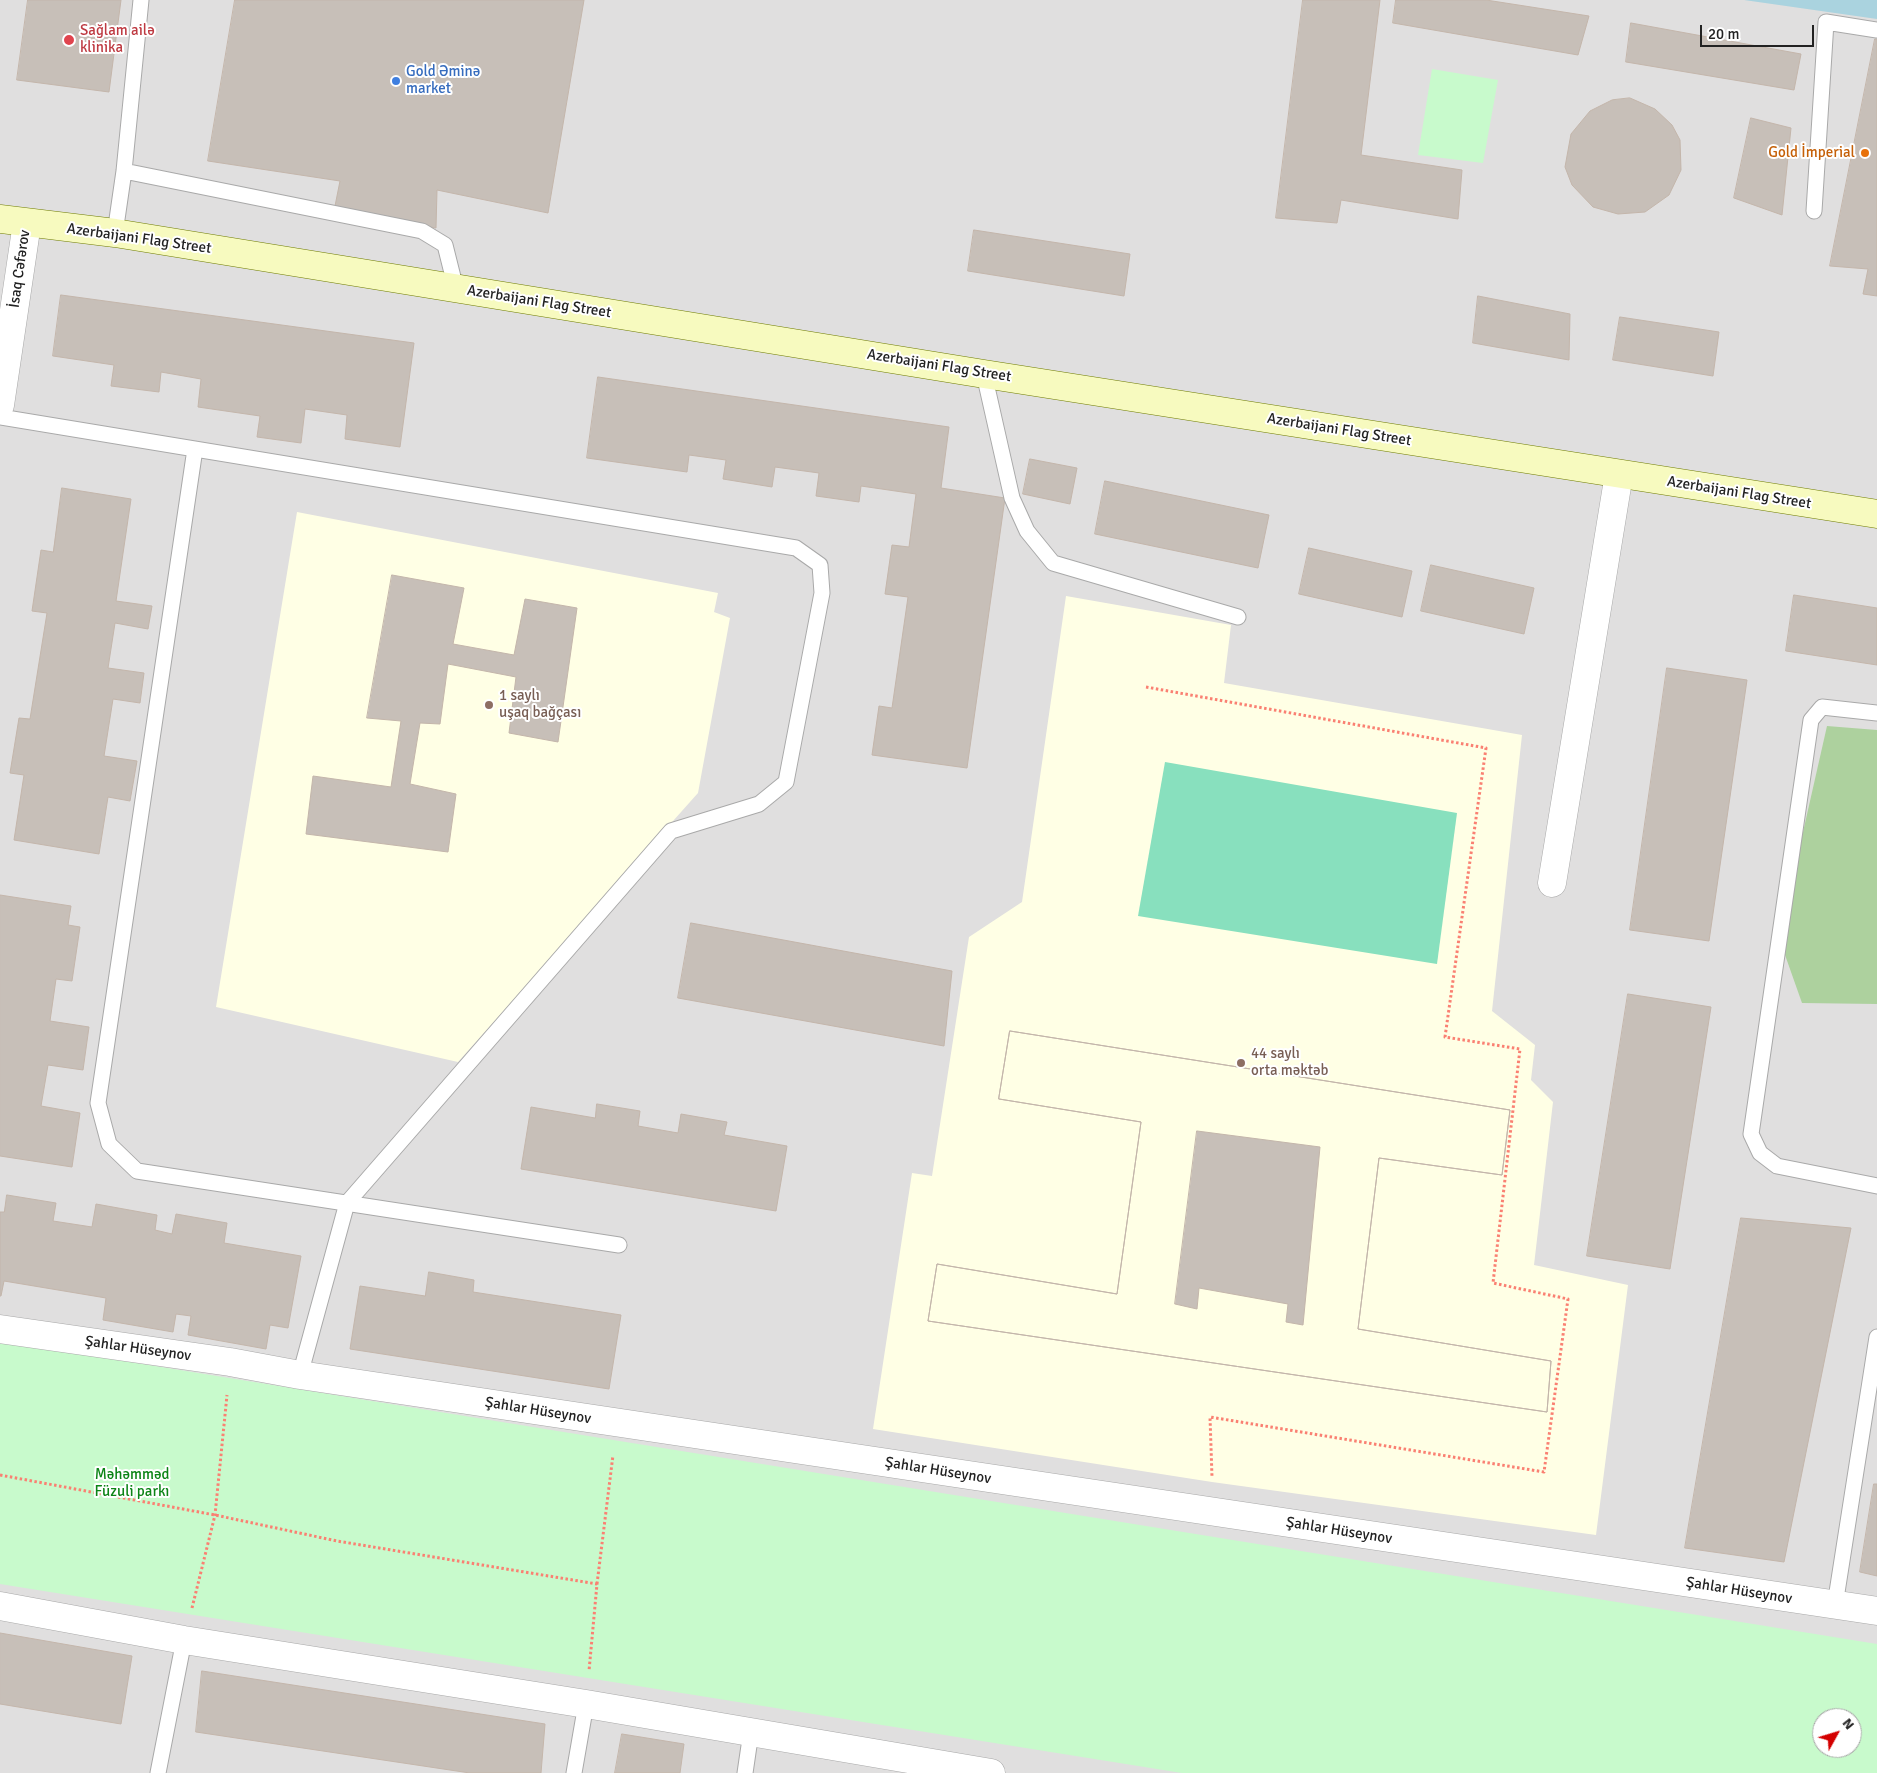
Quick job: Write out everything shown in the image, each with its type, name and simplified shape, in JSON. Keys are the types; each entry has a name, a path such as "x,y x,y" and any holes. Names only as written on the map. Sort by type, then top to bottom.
{"street":[{"name":"Azerbaijani Flag Street","path":"0,219 115,233 984,374 1877,514"},
{"name":"İsaq Cəfərov","path":"0,405 27,223"},
{"path":"1552,883 1619,474"},
{"name":"Şahlar Hüseynov","path":"0,1330 230,1362 300,1375 1877,1612"},
{"path":"0,1606 184,1640 586,1704 991,1773"}],"lane":[{"path":"115,233 124,172 141,0"},
{"path":"1814,211 1826,22 1877,30"},
{"path":"124,172 422,231 445,245 456,289"},
{"path":"984,374 1012,498 1027,531 1053,564 1238,617"},
{"path":"0,417 796,548 820,565 822,593 786,782 759,804 671,831 347,1203 300,1375"},
{"path":"195,449 98,1103 108,1144 137,1171 620,1245"},
{"path":"1877,713 1822,707 1811,720 1751,1134 1760,1153 1777,1166 1877,1186"},
{"path":"1835,1605 1877,1337"},
{"path":"158,1773 184,1640"},
{"path":"574,1773 586,1704"},
{"path":"745,1773 751,1732"}],"path":[{"path":"1146,687 1486,748 1444,1038 1520,1049 1493,1283 1568,1299 1544,1472 1210,1417 1212,1482 1209,1511"},
{"path":"184,1640 215,1515 230,1362"},
{"path":"586,1704 597,1584 617,1422"},
{"path":"0,1475 215,1515 337,1541 597,1584"}],"shaded area":[{"path":"0,0 1877,0 1877,1773 0,1773"},
{"name":"1 saylı uşaq bağçası","path":"297,512 718,593 714,612 730,618 698,793 458,1062 216,1007"},
{"name":"44 saylı orta məktəb","path":"1066,596 1231,625 1224,683 1522,735 1492,1011 1535,1045 1531,1080 1553,1102 1534,1265 1628,1285 1596,1535 1212,1482 873,1429 912,1173 932,1176 969,937 1022,902"}],"green space":[{"path":"1432,69 1498,80 1483,163 1418,155"},
{"path":"1827,726 1877,730 1877,1004 1802,1003 1779,938"},
{"path":"1165,762 1457,813 1437,964 1138,916"},
{"name":"Məhəmməd Füzuli parkı","path":"0,1341 1877,1644 1877,1773 1182,1773 0,1584"}],"water":[{"path":"1744,0 1877,0 1877,19"}],"building":[{"name":"Sağlam ailə klinika","path":"28,0 121,0 109,92 17,80"},
{"name":"Gold Əminə market","path":"235,0 584,0 548,213 437,190 436,228 334,211 340,181 208,161"},
{"path":"1303,0 1380,0 1361,155 1462,170 1458,219 1341,200 1337,223 1276,218"},
{"path":"1396,0 1486,0 1589,16 1578,55 1393,23"},
{"path":"1631,23 1801,54 1794,90 1626,62"},
{"name":"Gold İmperial","path":"1875,39 1877,39 1877,296 1863,294 1868,269 1830,266"},
{"path":"1630,98 1655,109 1672,125 1680,140 1681,170 1669,195 1645,212 1618,214 1593,207 1572,185 1565,167 1571,134 1590,111 1612,100"},
{"path":"1751,118 1791,128 1782,215 1734,198"},
{"path":"974,230 1130,254 1124,296 968,271"},
{"path":"61,295 414,343 400,447 345,439 347,415 305,409 301,443 257,437 260,416 198,407 201,379 161,372 159,392 111,386 114,365 53,356"},
{"path":"1478,296 1570,314 1569,360 1473,343"},
{"path":"1620,317 1719,332 1713,376 1613,360"},
{"path":"598,377 949,427 941,488 1005,498 967,768 872,755 879,706 892,708 908,597 885,594 892,545 909,547 916,494 861,486 859,502 816,496 819,473 775,467 772,487 723,479 726,460 689,455 687,472 587,458"},
{"path":"1030,459 1077,468 1070,504 1023,494"},
{"path":"1105,481 1269,515 1258,568 1095,534"},
{"path":"62,488 131,499 116,601 152,606 148,629 115,623 108,668 144,673 140,703 113,699 104,756 137,761 130,801 108,797 99,854 14,840 24,775 10,773 19,718 30,719 47,613 32,611 41,550 53,552"},
{"path":"1309,548 1412,571 1402,617 1299,594"},
{"path":"1431,565 1534,588 1524,634 1421,611"},
{"path":"392,575 464,588 453,644 514,655 525,599 577,608 558,742 509,733 516,677 448,664 440,724 420,723 410,784 456,794 448,852 306,834 313,776 391,787 401,721 367,718"},
{"path":"1794,595 1877,608 1877,665 1786,651"},
{"path":"1667,668 1747,680 1709,941 1630,930"},
{"path":"0,895 71,906 68,925 80,927 72,981 56,979 50,1021 89,1027 83,1070 48,1065 41,1106 80,1113 72,1167 0,1156"},
{"path":"691,923 952,971 944,1046 678,998"},
{"path":"1628,994 1711,1007 1670,1269 1587,1256"},
{"path":"1010,1031 1510,1110 1502,1175 1379,1158 1358,1329 1551,1361 1547,1412 928,1321 937,1264 1117,1294 1141,1122 999,1099","holes":["1197,1131 1320,1147 1303,1325 1286,1322 1288,1304 1199,1288 1197,1309 1175,1304"]},
{"path":"1010,1031 1510,1110 1502,1175 1379,1158 1358,1329 1551,1361 1547,1412 928,1321 937,1264 1117,1294 1141,1122 999,1099"},
{"path":"597,1104 640,1111 638,1126 678,1133 681,1114 727,1122 724,1135 787,1146 776,1211 521,1169 531,1107 595,1118"},
{"path":"7,1195 56,1203 53,1221 92,1227 96,1204 157,1215 155,1230 172,1234 176,1214 227,1223 224,1243 301,1256 288,1328 270,1325 266,1349 188,1335 191,1316 176,1314 173,1332 103,1320 106,1298 4,1281 0,1296 0,1212 4,1212"},
{"path":"1741,1218 1851,1228 1784,1562 1685,1548"},
{"path":"429,1272 474,1280 473,1292 621,1315 609,1389 350,1349 360,1286 425,1296"},
{"path":"1874,1484 1877,1484 1877,1576 1860,1572"},
{"path":"0,1633 132,1656 121,1724 0,1704"},
{"path":"202,1671 545,1724 541,1773 470,1773 196,1732"},
{"path":"622,1734 684,1744 680,1773 615,1773"}],"place":[{"name":"Sağlam ailə klinika","path":"69,40"},
{"name":"Gold Əminə market","path":"396,81"},
{"name":"Gold İmperial","path":"1865,153"},
{"name":"1 saylı uşaq bağçası","path":"489,705"},
{"name":"44 saylı orta məktəb","path":"1241,1063"}]}
